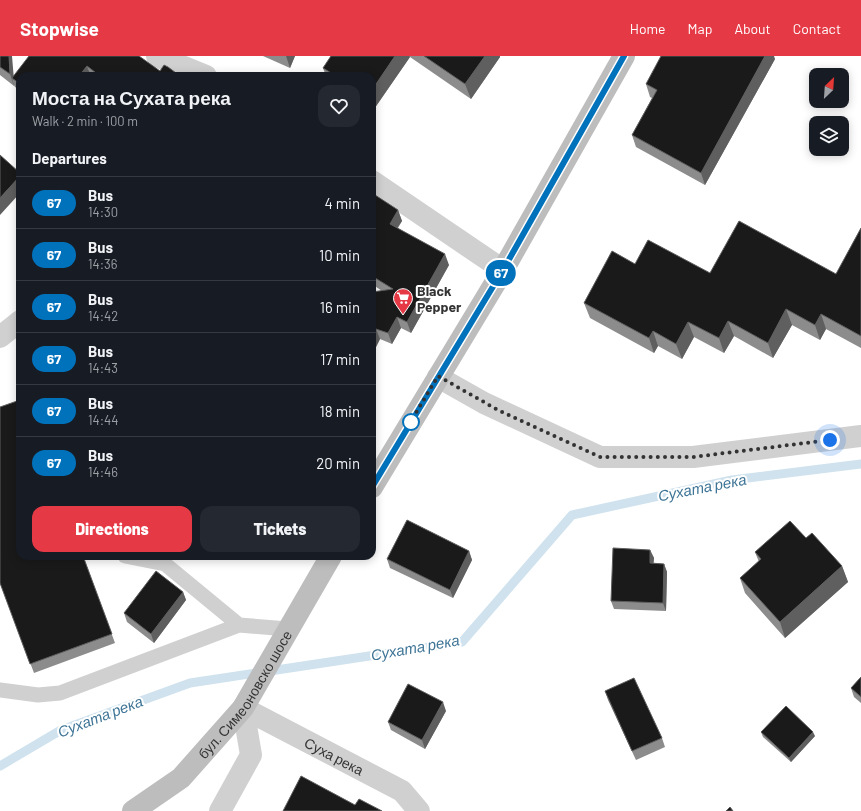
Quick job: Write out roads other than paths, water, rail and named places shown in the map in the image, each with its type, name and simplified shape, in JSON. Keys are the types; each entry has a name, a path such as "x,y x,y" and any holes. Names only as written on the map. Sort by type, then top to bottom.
{"street":[{"path":"157,56 196,72"},
{"path":"376,480 503,270 624,56"},
{"path":"376,184 503,270"},
{"path":"0,337 16,324"},
{"path":"438,376 505,413 600,457 693,457 861,436"},
{"name":"бул. Симеоновско шосе","path":"133,811 181,778 243,708 329,560"},
{"path":"220,811 251,755 243,708"},
{"name":"Суха река","path":"243,708 402,791 419,811"}],"lane":[{"path":"166,560 238,625"},
{"path":"0,690 38,695 60,693 238,625 288,629"}],"waterway":[{"name":"Сухата река","path":"0,766 61,730 190,683 462,642 572,515 732,480 861,464"}],"place":[{"name":"Black Pepper","path":"403,315"}]}
